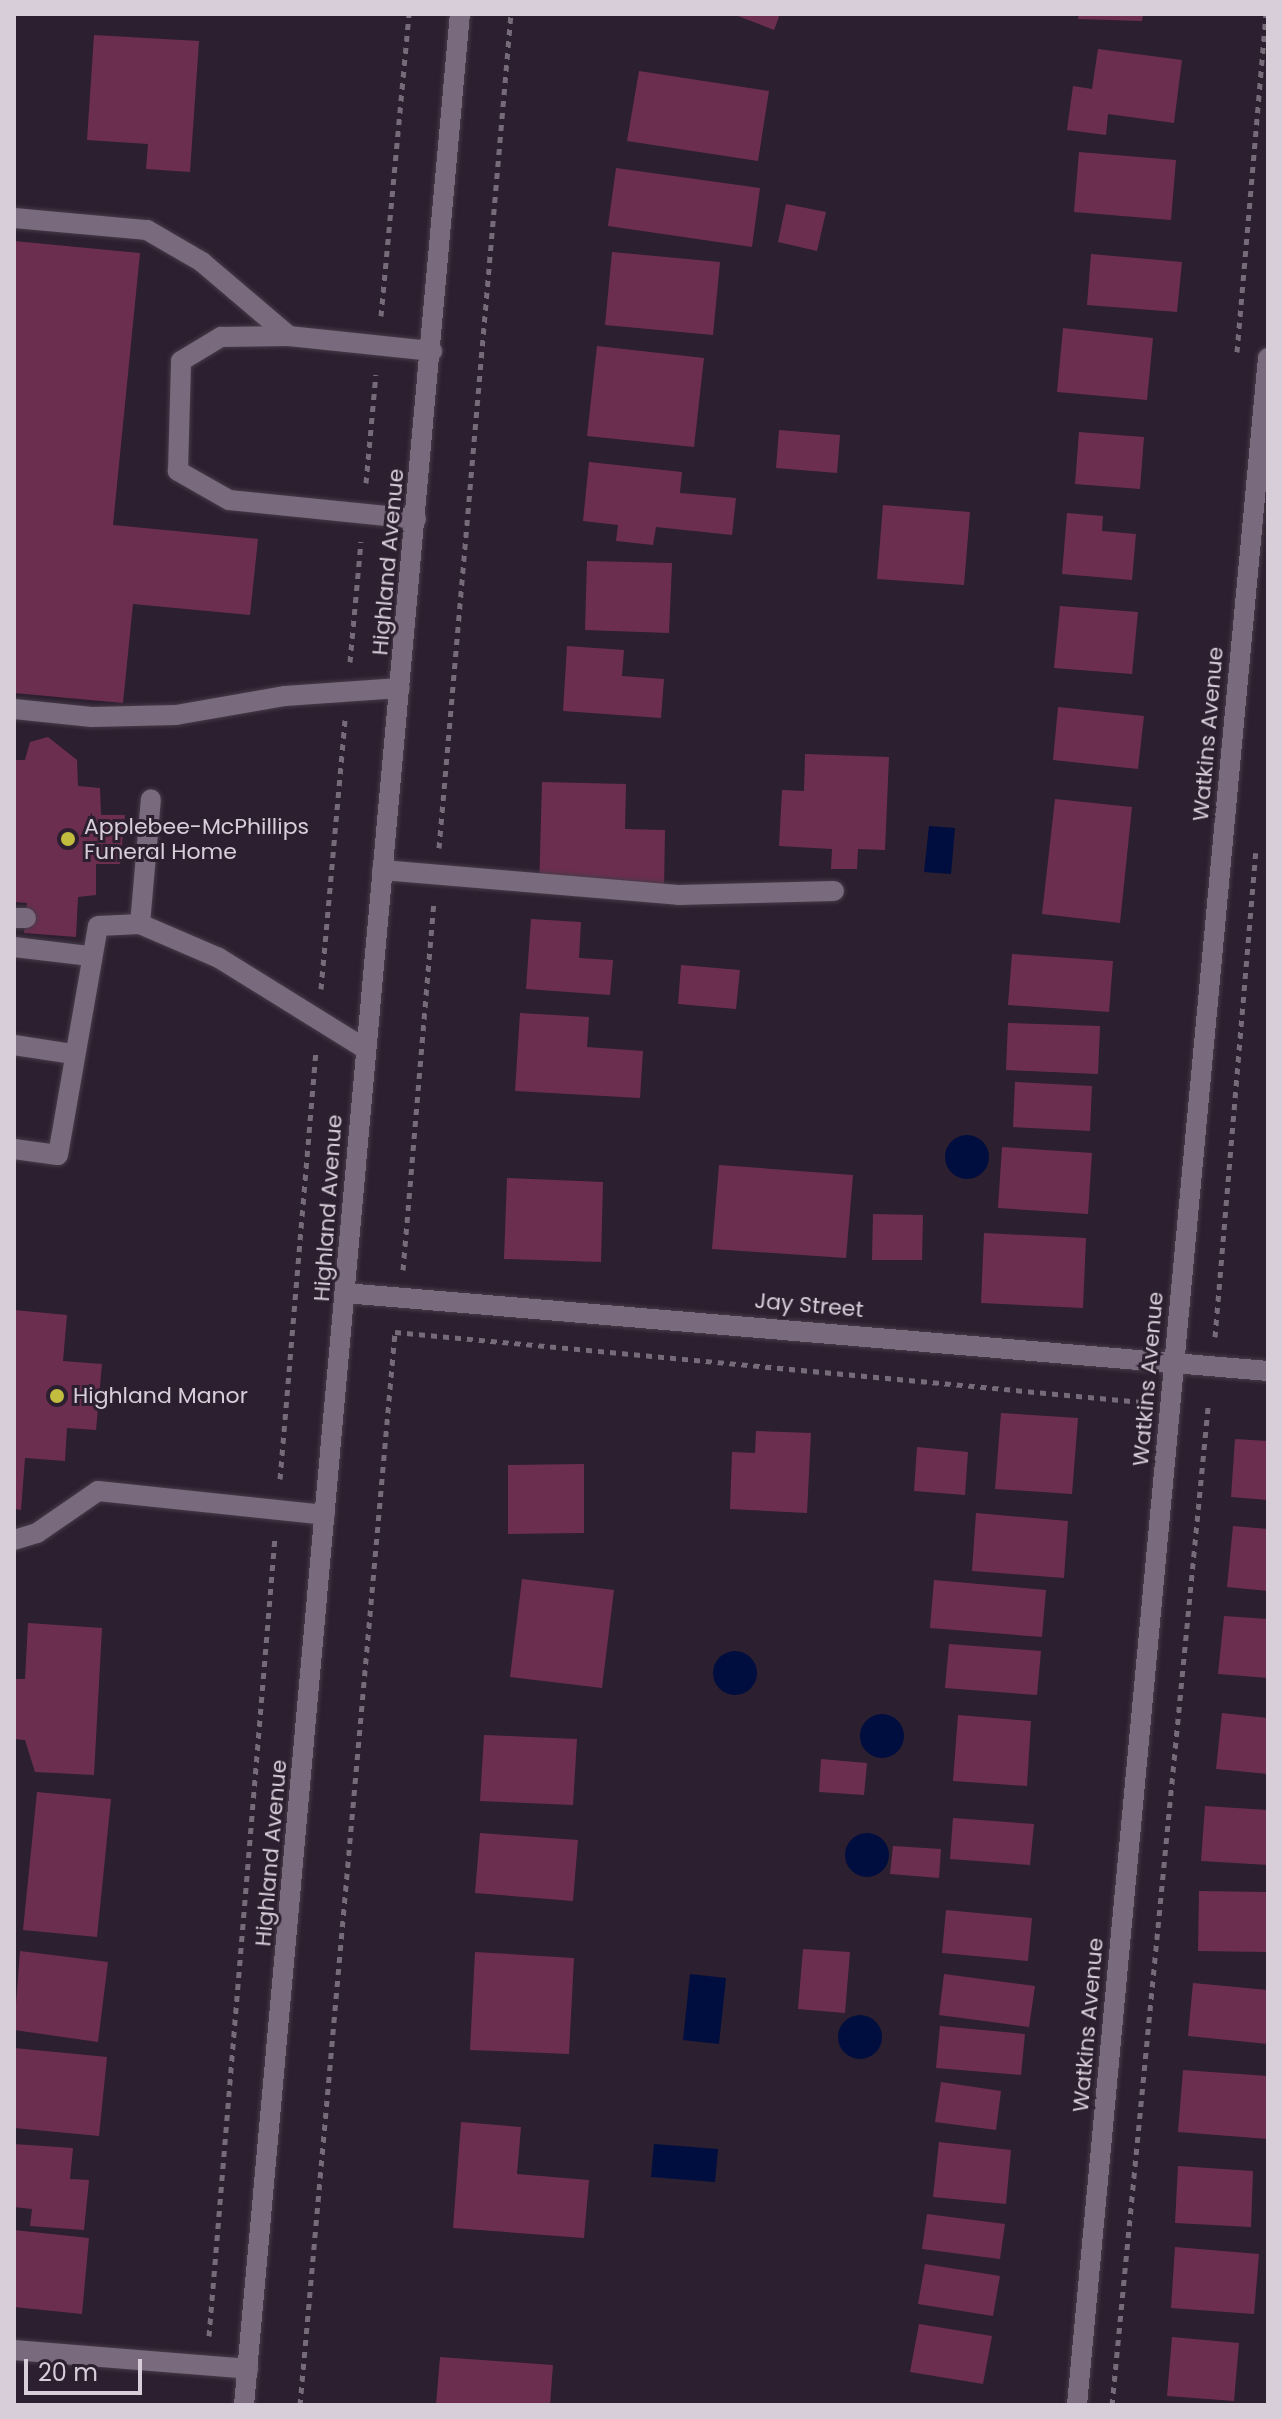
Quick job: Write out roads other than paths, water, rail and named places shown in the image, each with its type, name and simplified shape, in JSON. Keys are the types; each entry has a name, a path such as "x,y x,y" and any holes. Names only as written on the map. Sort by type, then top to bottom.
{"street":[{"name":"Highland Avenue","path":"244,2405 345,1293 364,1048 432,351 460,14"},
{"path":"14,218 147,230 202,262 289,336"},
{"path":"416,519 229,500 178,471 181,361 221,337 289,336 378,348 432,351"},
{"name":"Watkins Avenue","path":"1077,2405 1268,358"},
{"path":"14,709 92,717 176,715 285,696 400,688"},
{"path":"140,924 151,799"},
{"path":"382,870 678,895 834,891"},
{"path":"77,923 98,926 140,924 219,958 364,1048"},
{"path":"14,1149 58,1155 90,956 98,926"},
{"path":"14,947 90,956"},
{"path":"14,1045 73,1054"},
{"name":"Jay Street","path":"345,1293 1173,1360 1268,1371"},
{"path":"14,1540 37,1533 98,1491 278,1506 325,1515"},
{"path":"14,2350 248,2369"}],"place":[{"name":"Applebee-McPhillips Funeral Home","path":"68,839"},
{"name":"Highland Manor","path":"57,1396"}]}
